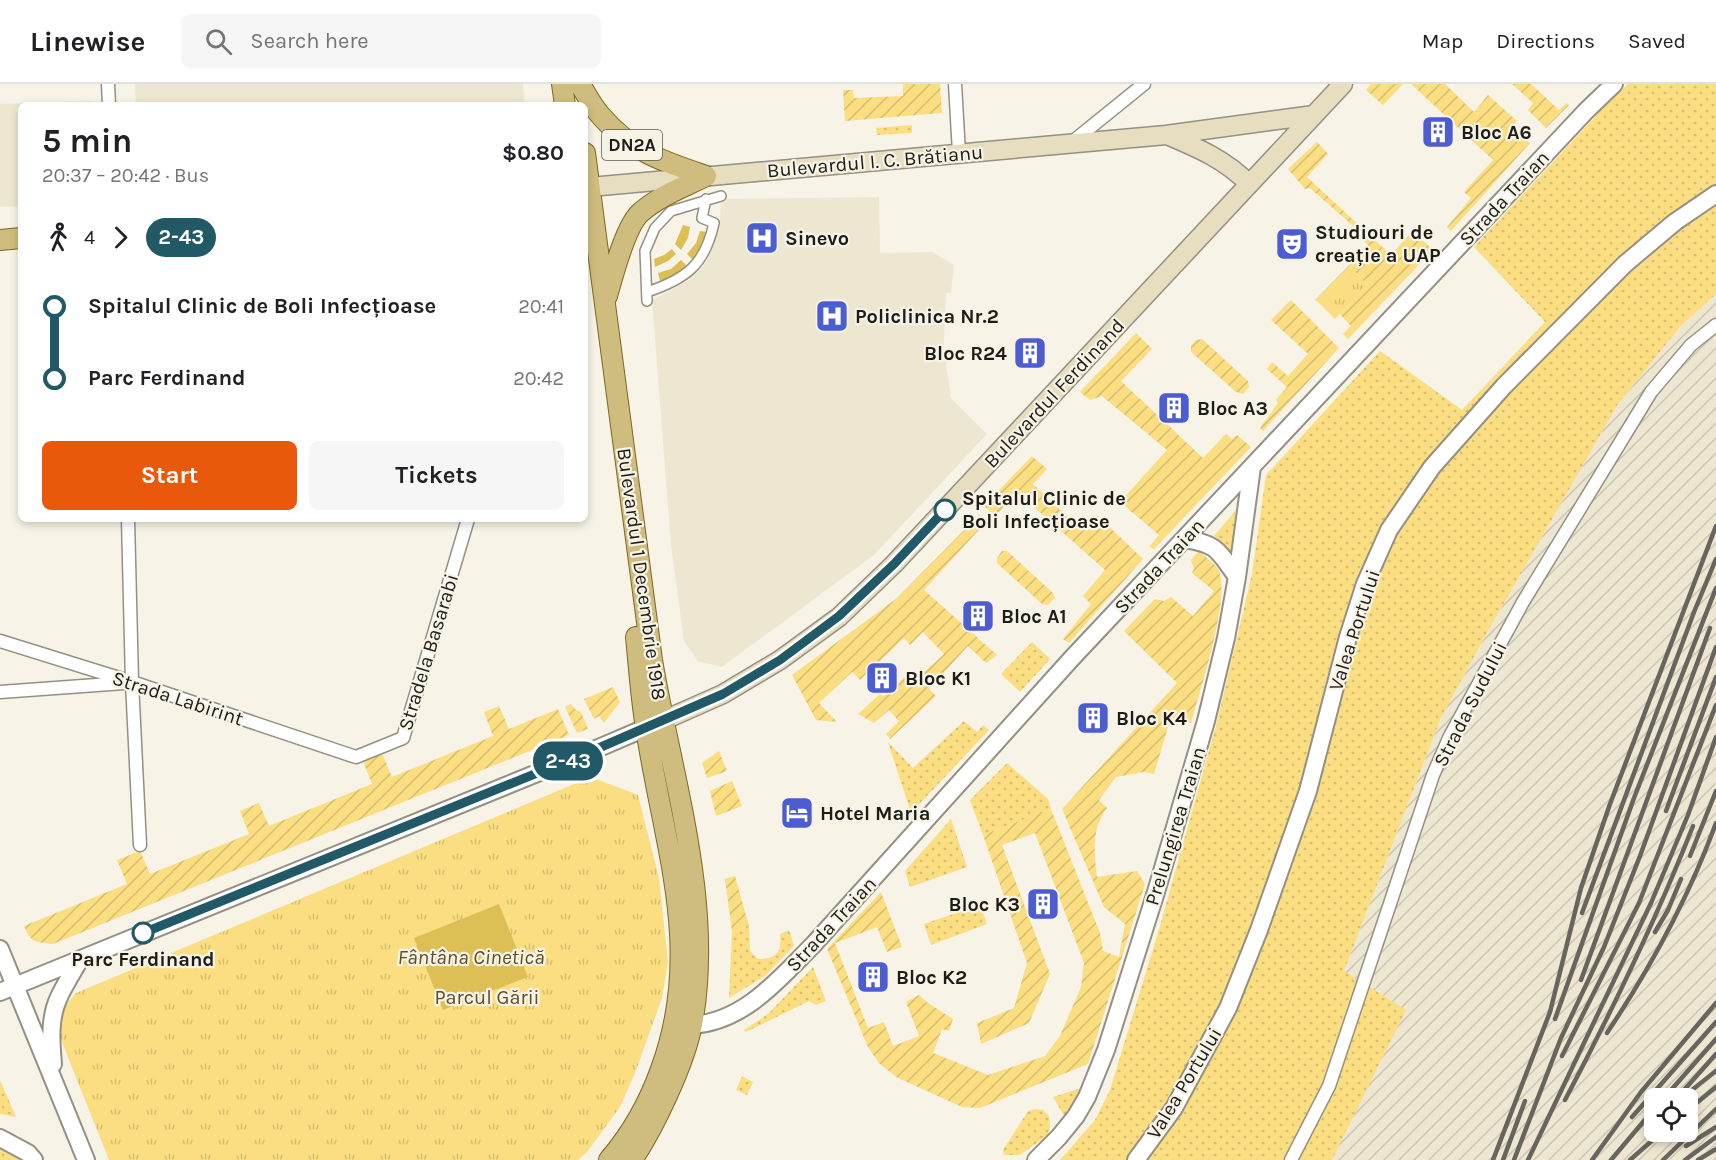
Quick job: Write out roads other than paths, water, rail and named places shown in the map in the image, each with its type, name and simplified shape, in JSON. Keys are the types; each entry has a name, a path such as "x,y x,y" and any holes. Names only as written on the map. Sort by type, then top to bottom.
{"main road":[{"name":"DN2A","path":"580,84 600,115 634,146 658,160 706,176"},
{"name":"Bulevardul Ferdinand","path":"654,724 723,694 780,660 839,616 894,564 1343,84"},
{"name":"Bulevardul I. C. Brătianu","path":"588,188 1166,135 1314,115"},
{"name":"Bulevardul I. C. Brătianu","path":"1166,135 1202,149 1220,160 1249,184"},
{"path":"605,303 618,259 638,214 661,198 706,176"},
{"name":"Bulevardul 1 Decembrie 1918","path":"588,188 652,660 654,724 690,850 698,960 692,1025 667,1094 632,1160"},
{"path":"0,240 18,238"},
{"name":"Bulevardul 1 Decembrie 1918","path":"588,273 636,636 654,724 682,942 682,970 675,1024 654,1089 637,1122 609,1160"}],"street":[{"path":"108,84 109,102"},
{"path":"955,84 959,153"},
{"path":"1071,143 1144,84"},
{"name":"Strada Traian","path":"692,1025 708,1024 741,1010 769,989 821,936 1073,657 1586,111 1614,84"},
{"name":"Valea Portului","path":"1136,1160 1174,1108 1228,1008 1259,930 1308,791 1351,627 1365,584 1389,530 1432,467 1504,386 1625,264 1675,222 1716,194"},
{"path":"706,199 702,218 714,224 705,253 682,277 647,296 645,251 655,228 671,211 706,199 721,196"},
{"name":"Strada Sudului","path":"1291,1160 1329,1086 1433,775 1450,736 1523,602 1651,392 1691,345 1716,325"},
{"name":"Prelungirea Traian","path":"1036,1160 1076,1116 1087,1097 1106,1050 1156,892 1206,721 1226,638 1252,467"},
{"path":"128,522 132,682 140,845"},
{"name":"Stradela Basarabi","path":"356,757 404,738 467,522"},
{"path":"1185,539 1205,542 1214,547 1237,577"},
{"name":"Strada Labirint","path":"0,641 132,682 356,757"},
{"path":"0,692 132,682"},
{"name":"Bulevardul Ferdinand","path":"8,989 654,724"},
{"path":"0,949 8,989 54,1080 86,1160"},
{"path":"54,1080 52,1029 54,1010 58,998 80,959"},
{"path":"0,1138 21,1148 34,1160"}],"water":[{"path":"683,225 690,227 688,238 681,250 675,244"},
{"path":"700,231 707,232 706,238 693,260 687,254 696,243"},
{"path":"672,249 676,254 655,267 654,259"},
{"path":"681,260 686,265 668,279 660,281 658,273 671,269"},
{"name":"Fântâna Cinetică","path":"499,904 528,977 443,1010 414,938"}],"railway":[{"path":"1493,1160 1550,1012 1581,888 1610,804 1716,526"},
{"path":"1582,913 1694,612 1716,559"},
{"path":"1555,1019 1634,798 1716,588"},
{"path":"1581,980 1710,628"},
{"path":"1514,1160 1561,1038 1604,947 1640,856 1716,647"},
{"path":"1666,811 1716,677"},
{"path":"1562,1056 1639,903 1716,705"},
{"path":"1528,1160 1651,903 1688,815 1716,737"},
{"path":"1690,856 1716,791"},
{"path":"1607,1033 1639,983 1668,931 1694,878 1716,823"},
{"path":"1565,1100 1633,965 1693,826"},
{"path":"1655,932 1668,910 1681,879"},
{"path":"1592,1160 1641,1092 1716,1003"},
{"path":"1632,1117 1716,1022"},
{"path":"1673,1088 1716,1039"},
{"path":"1686,1088 1716,1054"},
{"path":"1695,1088 1716,1071"},
{"path":"1698,1102 1716,1087"},
{"path":"1503,1160 1525,1101"},
{"path":"1663,1160 1716,1109"},
{"path":"1611,1160 1644,1121"},
{"path":"1686,1146 1716,1127"},
{"path":"1685,1160 1716,1137"},
{"path":"1630,1160 1650,1142"},
{"path":"1698,1160 1716,1149"}],"place":[{"name":"Bloc A6","path":"1438,132"},
{"name":"Sinevo","path":"762,238"},
{"name":"Studiouri de creație a UAP","path":"1292,244"},
{"name":"Policlinica Nr.2","path":"832,316"},
{"name":"Bloc R24","path":"1030,353"},
{"name":"Bloc A3","path":"1174,408"},
{"name":"Spitalul Clinic de Boli Infecțioase","path":"945,510"},
{"name":"Bloc A1","path":"978,616"},
{"name":"Bloc K1","path":"882,678"},
{"name":"Bloc K4","path":"1093,718"},
{"name":"Hotel Maria","path":"797,813"},
{"name":"Bloc K3","path":"1043,904"},
{"name":"Parc Ferdinand","path":"143,933"},
{"name":"Bloc K2","path":"873,977"}],"park label":[{"name":"Parcul Gării","path":"487,997"}]}
